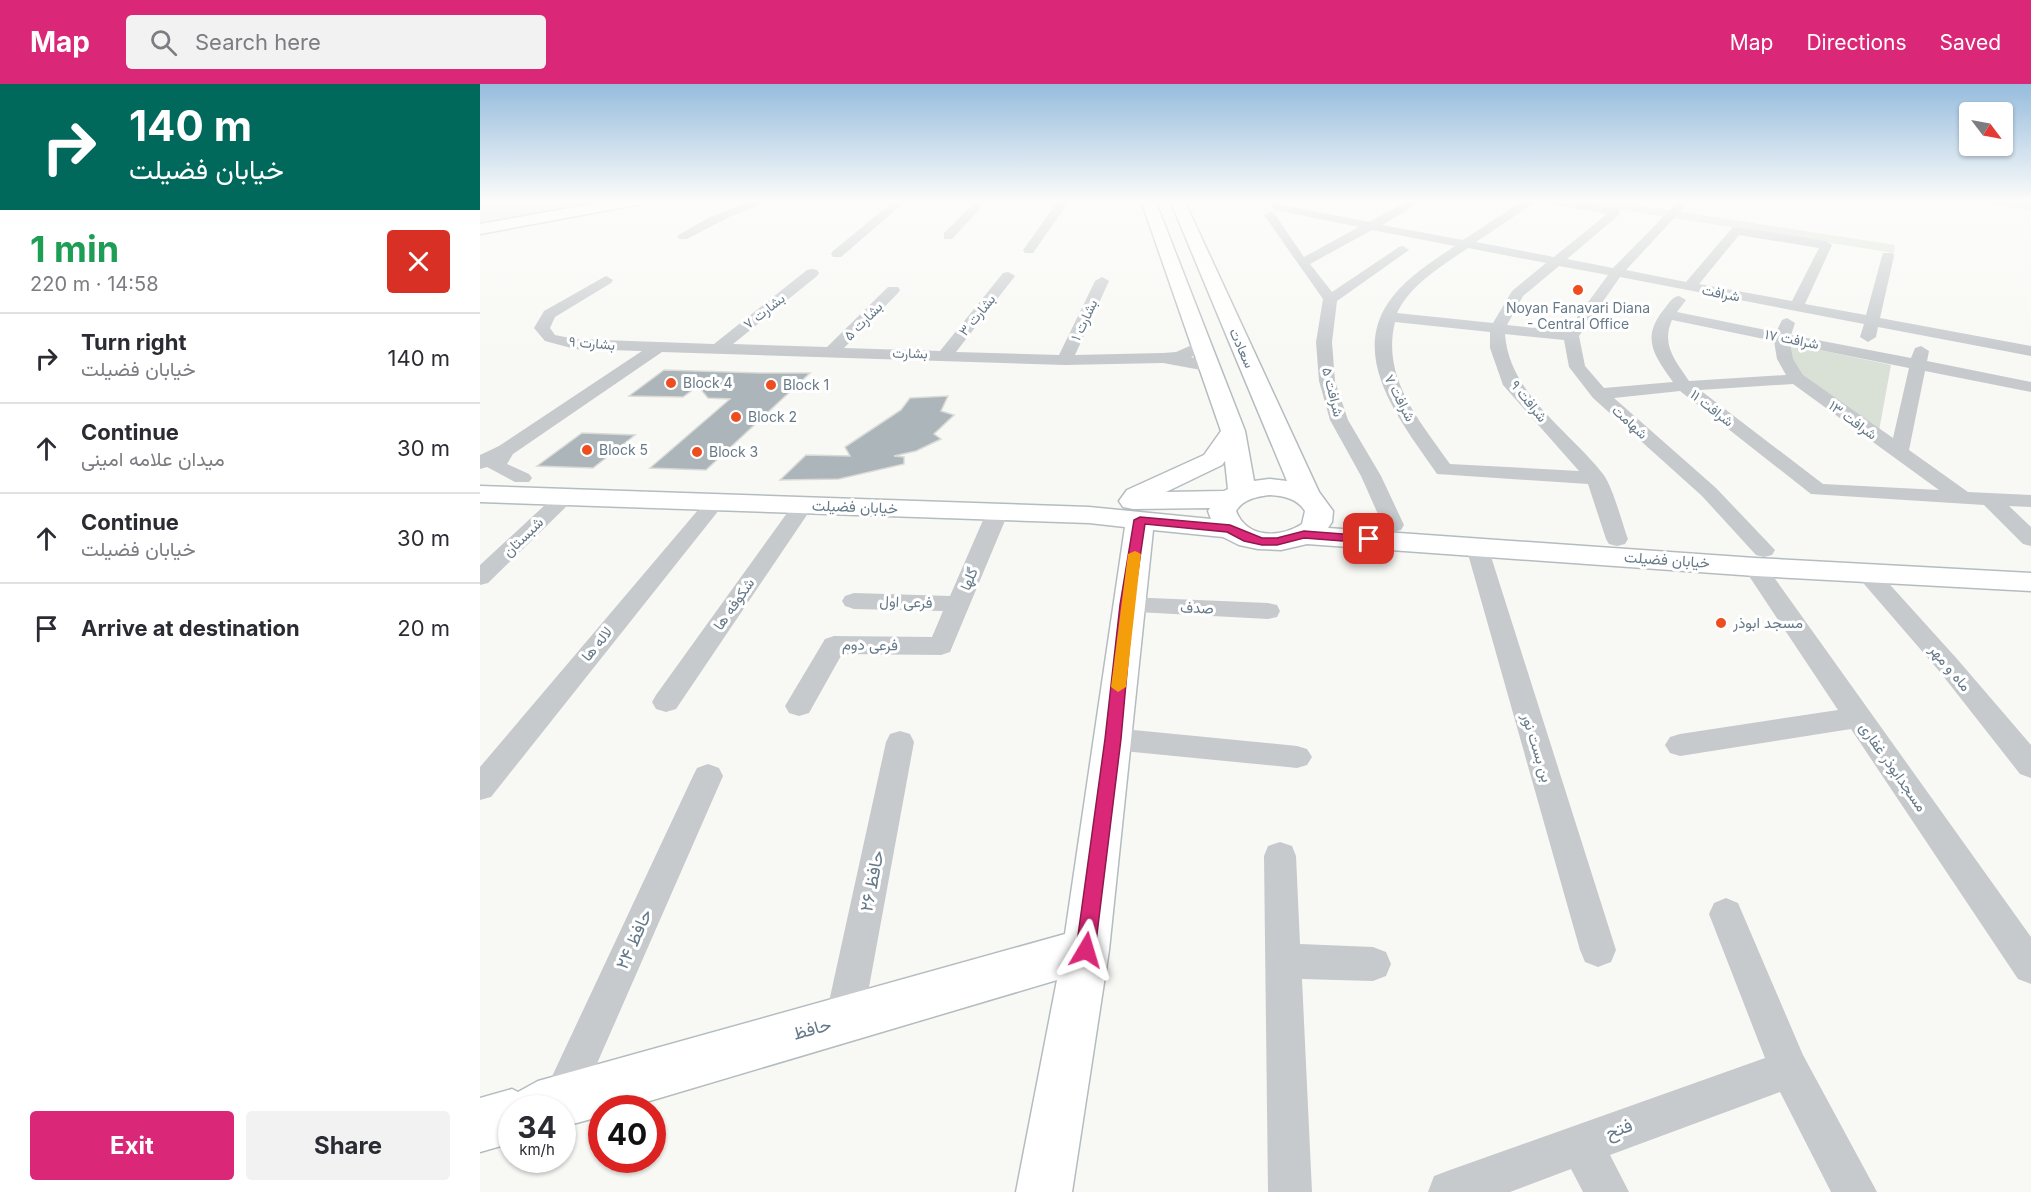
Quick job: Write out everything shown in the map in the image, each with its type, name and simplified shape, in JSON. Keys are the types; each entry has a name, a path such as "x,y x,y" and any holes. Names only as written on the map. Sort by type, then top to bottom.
{"street":[{"path":"1164,252 1233,431 1238,464 1236,496"},
{"name":"سعادت","path":"1200,252 1290,458 1310,516"},
{"path":"1294,252 1330,299 1400,252"},
{"path":"1302,263 1323,252"},
{"name":"شرافت ۷","path":"1457,252 1405,292 1395,305 1383,340 1387,375 1416,429 1444,470 1596,478"},
{"name":"شرافت","path":"1505,252 1616,273 1684,293 1792,314 1873,322 2031,351"},
{"path":"1497,329 1517,294 1569,252"},
{"path":"1390,317 1571,336 1616,273 1636,252"},
{"name":"شرافت ۱۱","path":"1719,252 1667,315 1659,332 1659,351 1684,386 1818,490 1961,496"},
{"name":"شرافت ۱۱","path":"1792,314 1823,252"},
{"path":"1863,353 1873,322 1888,256"},
{"name":"بشارت ۷","path":"716,350 812,273"},
{"name":"بشارت ۳","path":"946,354 1008,276"},
{"name":"بشارت ۹","path":"606,280 549,314 542,328 550,338 575,344 658,347"},
{"name":"بشارت ۱","path":"1065,360 1102,281"},
{"name":"بشارت ۵","path":"832,351 893,290"},
{"name":"شرافت ۵","path":"1330,299 1324,342 1327,381 1339,420 1371,476 1393,525"},
{"path":"1781,337 1792,314"},
{"name":"شرافت ۱۷","path":"1667,315 1863,353 1919,357 2031,387"},
{"name":"شرافت ۹","path":"1497,329 1498,348 1512,385 1596,478"},
{"name":"شهامت","path":"1571,336 1577,368 1599,394 1709,492 1760,558"},
{"name":"شرافت ۱۳","path":"1781,337 1781,351 1797,380 1961,496"},
{"path":"1163,358 1180,356 1201,346"},
{"path":"480,463 506,450 658,347"},
{"name":"بشارت","path":"658,347 946,354 1065,360 1163,358"},
{"path":"1899,453 1919,357"},
{"path":"1163,358 1208,367 1211,373"},
{"path":"1599,394 1684,386 1797,380"},
{"path":"1044,1192 1086,950 1113,739 1126,605 1132,511 1168,483 1213,460 1233,431"},
{"path":"506,450 496,465 505,472 522,478"},
{"path":"1238,464 1249,472 1268,475 1283,468 1290,458"},
{"name":"خیابان فضیلت","path":"480,477 1132,511 1230,529"},
{"path":"1596,478 1617,539"},
{"path":"1276,487 1296,491 1310,516 1284,540 1262,541 1230,529 1223,519 1222,512 1236,496 1255,488 1276,487"},
{"name":"خیابان فضیلت","path":"480,494 802,506 912,501 998,511 1132,511 1236,496"},
{"name":"شبستان","path":"480,578 566,496"},
{"path":"1961,496 2031,501"},
{"path":"1990,499 2031,539"},
{"name":"لاله ها","path":"480,788 716,501"},
{"name":"شکوفه ها","path":"666,702 802,506"},
{"name":"گلها","path":"941,646 998,511"},
{"name":"خیابان فضیلت","path":"1310,516 1393,525 1617,539 1866,572 2031,582"},
{"name":"خیابان فضیلت","path":"1310,516 1477,547 1760,558 2031,561"},
{"name":"بن بست نور","path":"1477,547 1598,950"},
{"name":"مسجدابوذر غفاری","path":"1760,558 1858,717 2031,967"},
{"name":"ماه و مهر","path":"1866,572 1949,666 2031,766"},
{"name":"فرعی اول","path":"854,601 959,604"},
{"name":"صدف","path":"1126,605 1268,611"},
{"name":"فرعی دوم","path":"799,706 834,645 941,646"},
{"path":"1680,745 1858,717"},
{"path":"1113,739 1297,757"},
{"name":"حافظ ۲۶","path":"844,1020 900,742"},
{"name":"حافظ ۲۴","path":"543,1095 708,776"},
{"path":"1280,856 1290,1192"},
{"path":"1726,914 1789,1068 1855,1192"},
{"name":"حافظ","path":"576,1097 1086,950"},
{"path":"1283,961 1373,964"},
{"name":"فتح","path":"1450,1192 1789,1068"},
{"name":"حافظ","path":"480,1125 498,1120"},
{"path":"1580,1143 1607,1192"}],"shaded area":[{"path":"1777,341 1891,365 1879,431 1803,381"}],"building":[{"path":"664,370 810,373 706,470 650,468 730,399 708,398 698,386 683,397 629,396"},
{"path":"948,396 941,411 954,415 934,434 941,439 916,451 894,456 904,457 904,464 839,479 780,480 806,455 850,456 845,447 901,410 910,398"},
{"name":"Block 5","path":"582,433 635,435 593,468 537,466"}],"slow traffic":[{"path":"1118,687 1126,605 1135,554"}],"place":[{"name":"Noyan Fanavari Diana - Central Office","path":"1578,290"},
{"name":"Block 4","path":"671,383"},
{"name":"Block 1","path":"771,385"},
{"name":"Block 2","path":"736,417"},
{"name":"Block 5","path":"587,450"},
{"name":"Block 3","path":"697,452"},
{"name":"مسجد ابوذر","path":"1721,623"}],"route":[{"path":"1086,950 1113,739 1126,605 1140,520 1230,529 1236,534 1262,541 1277,542 1304,535 1369,539"}]}
